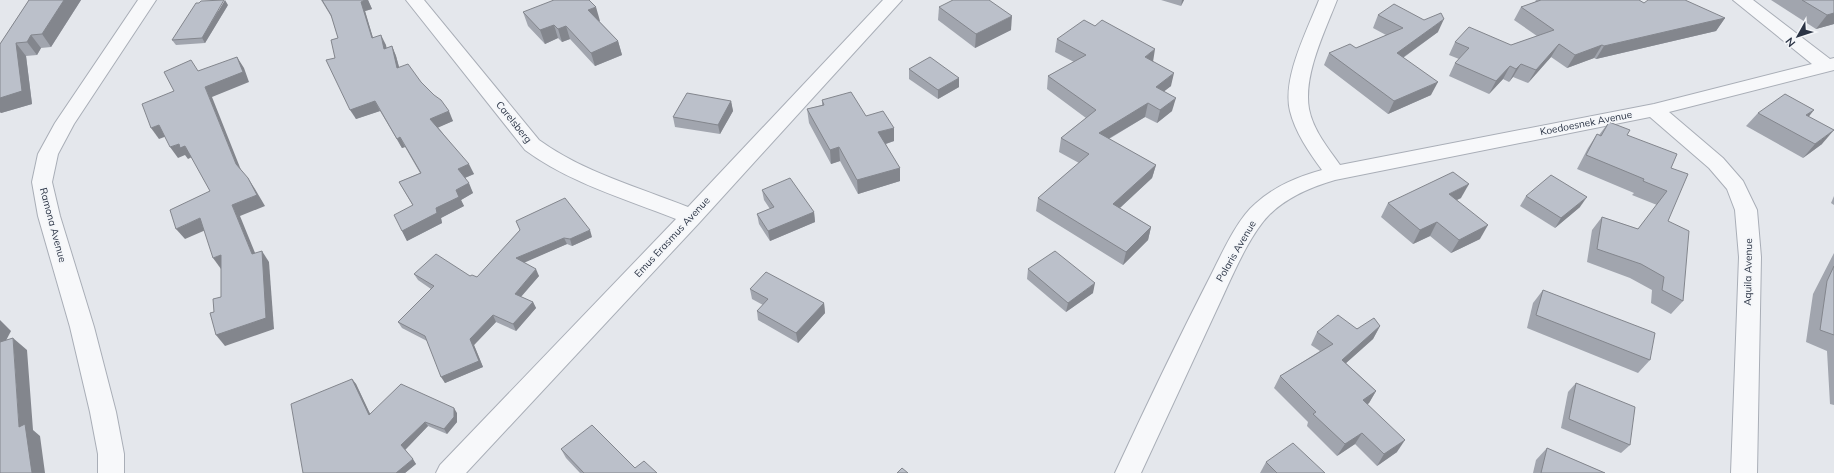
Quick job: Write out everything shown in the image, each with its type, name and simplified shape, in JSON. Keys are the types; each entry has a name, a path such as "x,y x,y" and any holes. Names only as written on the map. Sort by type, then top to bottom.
{"street":[{"name":"Ramona Avenue","path":"110,473 111,454 103,412 82,327 49,216 42,182 48,154 64,123 147,0"},
{"name":"Carelsberg","path":"415,0 532,145 551,159 571,169 691,217"},
{"name":"Emus Erasmus Avenue","path":"449,473 691,217 893,0"},
{"path":"1328,0 1302,69 1298,95 1299,109 1304,121 1314,141 1335,173"},
{"path":"1742,0 1830,65"},
{"name":"Koedoesnek Avenue","path":"1335,173 1654,110 1830,65"},
{"name":"Aquila Avenue","path":"1654,110 1716,163 1736,186 1746,210 1750,258 1744,473"},
{"name":"Polaris Avenue","path":"1128,473 1214,290 1242,238 1261,210 1282,194 1304,182 1335,173"}],"building":[{"path":"29,0 64,0 42,34 31,35 27,42 16,43 22,91 0,98 0,44"},
{"path":"224,0 202,38 172,40 196,3 201,1"},
{"path":"322,0 365,0 361,2 372,38 381,35 384,49 392,46 397,68 408,64 421,82 441,100 449,111 430,119 469,164 458,169 469,183 456,190 459,197 436,208 437,213 402,231 394,215 413,205 399,182 421,173 400,137 397,139 375,101 350,110 326,60 335,58 331,40 338,38 331,15"},
{"path":"554,0 589,0 596,7 588,10 618,41 591,53 566,26 558,29 554,25 540,30 523,12"},
{"path":"953,0 989,0 1012,16 976,34 939,7"},
{"path":"1541,0 1639,0 1644,3 1648,0 1685,0 1725,18 1604,46 1602,45 1575,55 1559,44 1536,70 1521,64 1516,69 1510,66 1496,81 1455,63 1469,48 1455,42 1469,27 1511,45 1554,30 1521,7"},
{"path":"1802,0 1834,0 1834,13 1827,15"},
{"path":"1394,4 1424,20 1441,13 1444,19 1397,53 1438,82 1394,101 1329,53 1350,44 1356,48 1403,28 1378,15"},
{"path":"1084,20 1095,26 1102,20 1155,49 1145,57 1174,73 1156,87 1176,98 1160,110 1148,103 1099,133 1156,165 1113,204 1151,227 1126,252 1038,198 1089,154 1061,138 1096,110 1048,76 1086,55 1057,39"},
{"path":"237,57 243,72 205,87 236,164 248,178 257,195 232,205 252,254 262,251 266,318 216,335 210,313 214,312 213,299 221,297 221,255 213,258 200,218 176,229 170,210 210,191 185,146 180,148 179,144 170,147 159,125 151,128 142,104 174,91 164,72 191,60 198,71"},
{"path":"930,57 959,78 938,90 909,69"},
{"path":"851,92 866,116 883,111 894,128 878,132 900,168 857,180 839,147 830,150 807,109 824,105 822,100"},
{"path":"687,93 731,101 718,125 673,117"},
{"path":"1785,94 1814,110 1806,115 1834,130 1815,144 1758,113"},
{"path":"1609,122 1630,130 1627,135 1677,154 1671,168 1688,174 1668,221 1689,231 1683,301 1662,290 1664,277 1641,264 1597,249 1602,217 1638,229 1667,191 1643,181 1644,179 1586,155 1597,134 1601,136"},
{"path":"1453,172 1469,184 1449,194 1488,225 1459,240 1437,222 1420,230 1388,203"},
{"path":"1551,175 1587,197 1561,218 1526,196"},
{"path":"790,178 814,212 768,231 757,214 774,207 762,190"},
{"path":"565,198 590,230 570,239 564,238 516,258 536,269 515,294 533,302 513,324 493,315 470,339 479,361 441,377 425,336 398,322 434,286 414,274 436,254 470,276 472,275 477,277 520,230 516,221"},
{"path":"1055,251 1095,283 1068,303 1028,269"},
{"path":"1834,266 1834,335 1820,330 1827,281"},
{"path":"766,272 824,303 796,333 757,311 768,299 750,289"},
{"path":"1543,290 1655,333 1650,360 1536,315"},
{"path":"1338,315 1357,329 1374,318 1380,326 1342,360 1376,391 1363,400 1405,440 1384,454 1362,433 1345,444 1313,414 1316,412 1280,376 1333,344 1317,332"},
{"path":"13,338 19,427 25,424 32,473 0,473 0,342"},
{"path":"352,379 369,415 401,384 454,408 454,417 444,429 425,422 401,445 413,459 396,473 303,473 291,404"},
{"path":"1576,383 1635,407 1630,445 1569,419"},
{"path":"592,425 635,468 644,461 657,473 584,473 561,449"},
{"path":"1293,443 1325,473 1277,473 1266,462"},
{"path":"1547,448 1605,473 1541,473"},
{"path":"902,468 908,473 897,473"}]}
